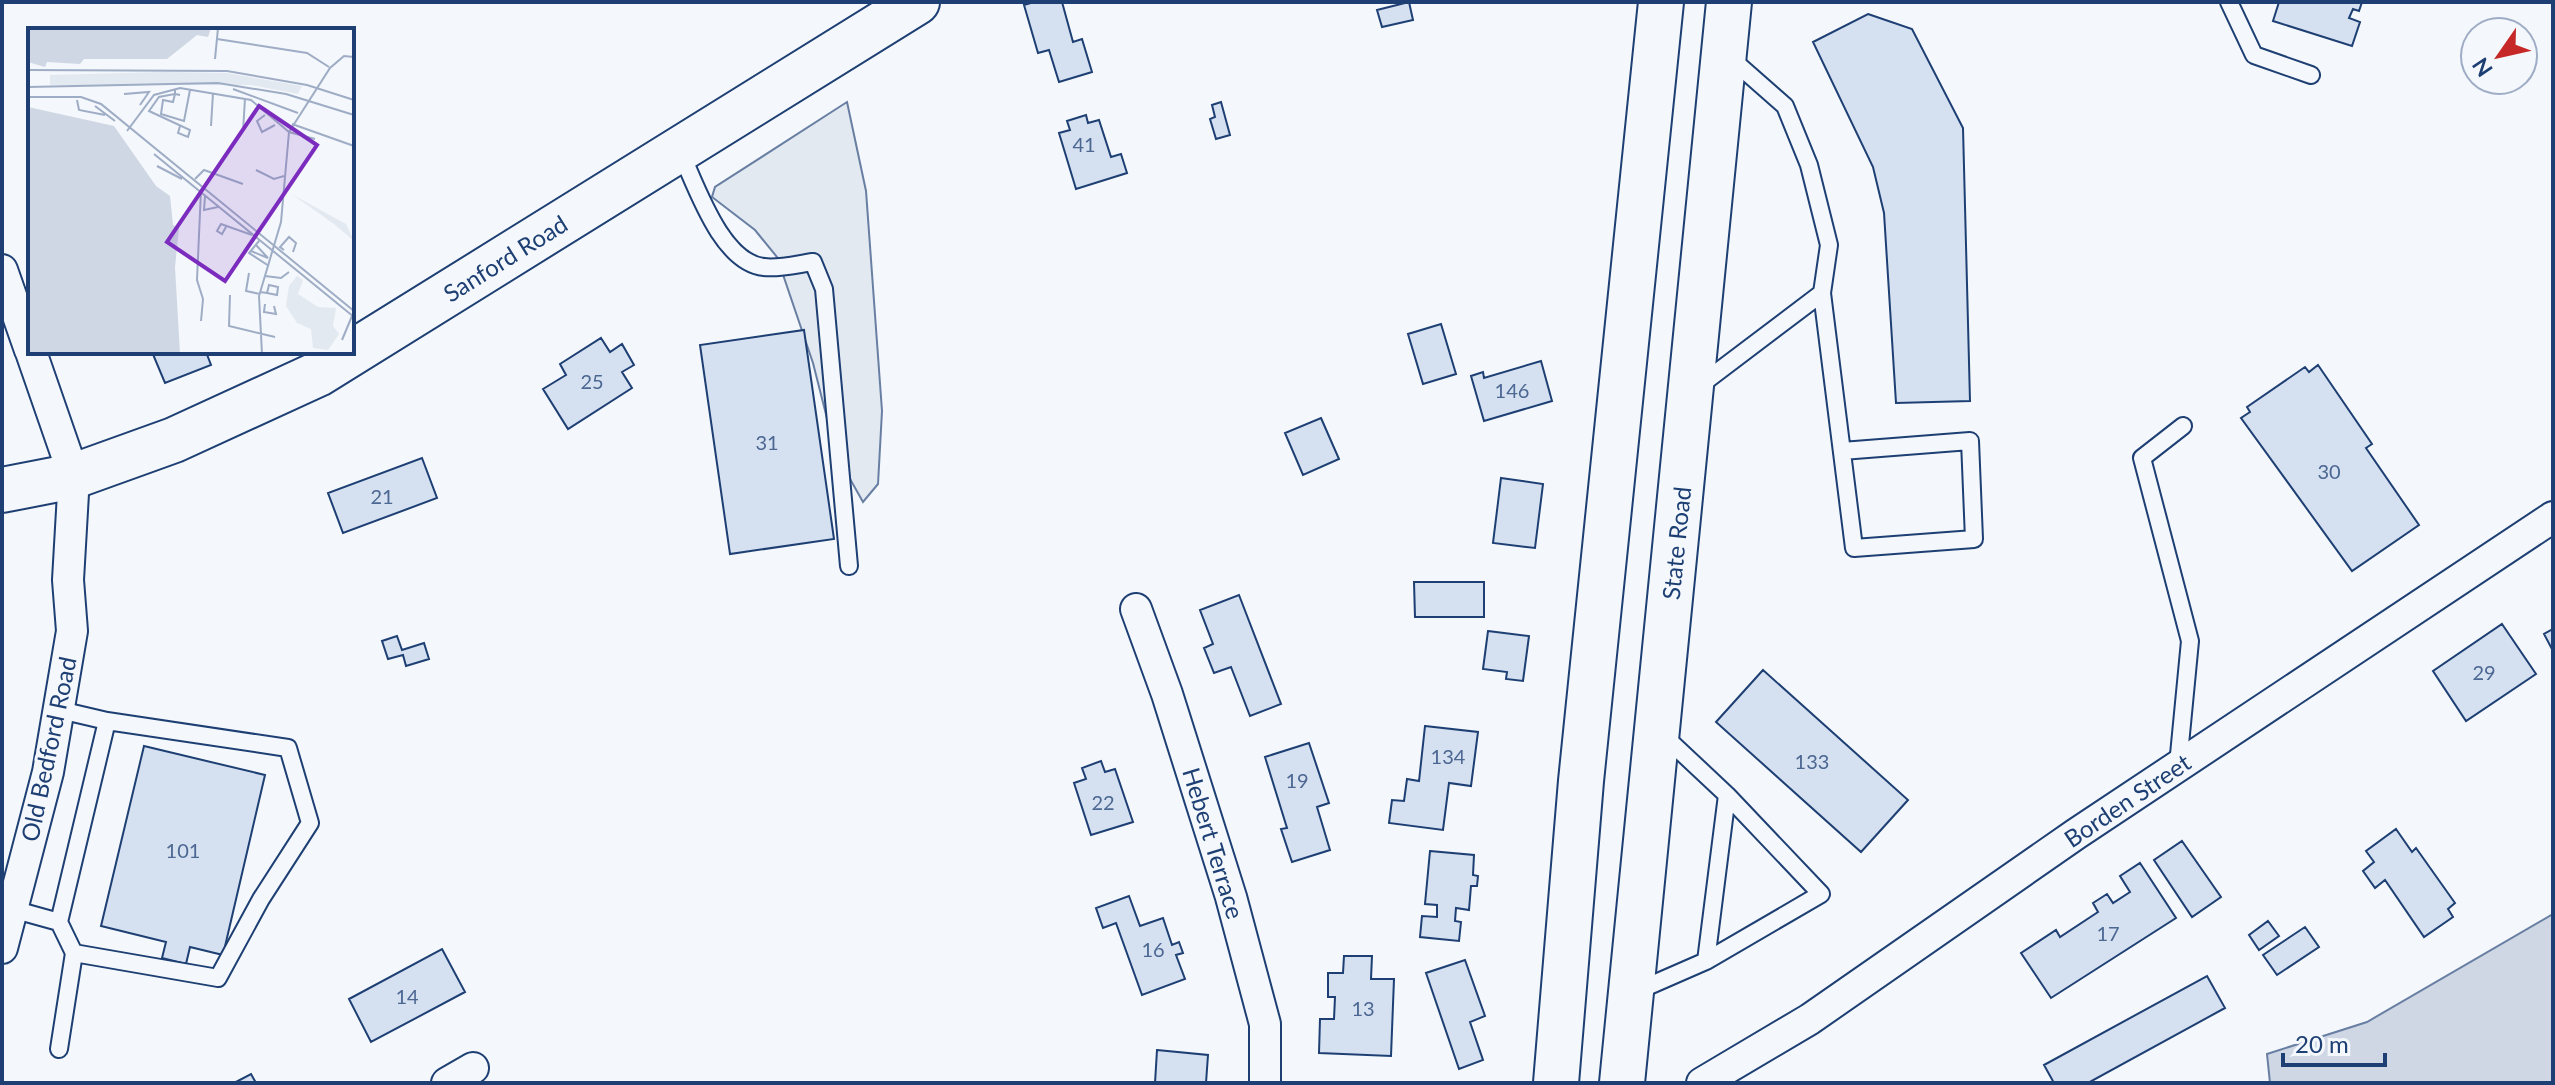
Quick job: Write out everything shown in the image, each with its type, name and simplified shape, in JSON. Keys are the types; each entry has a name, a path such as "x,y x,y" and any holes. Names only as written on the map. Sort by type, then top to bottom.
{"main road":[{"name":"Sanford Road","path":"354,352 917,2"},
{"path":"1556,1083 1581,781 1661,2"},
{"name":"State Road","path":"1622,1083 1729,2"},
{"name":"Sanford Road","path":"74,476 174,440 318,374 350,354"},
{"path":"2,490 74,476"}],"street":[{"path":"2,270 28,345"},
{"path":"31,354 74,476"},
{"name":"Old Bedford Road","path":"2,948 60,710 72,631 68,580 74,476"},
{"name":"Borden Street","path":"1702,1083 1810,1019 2178,765 2553,517"},
{"name":"Hebert Terrace","path":"1136,609 1167,694 1231,897 1265,1024 1265,1083"}],"lane":[{"path":"2229,2 2254,55 2311,75"},
{"path":"1724,53 1737,61 1785,106 1809,165 1829,245 1822,293 1854,548 1974,539 1970,441 1842,451"},
{"path":"679,149 719,232 736,257 763,268 813,262 824,289 849,566"},
{"path":"1690,393 1822,293"},
{"path":"2178,765 2190,641 2142,458 2183,426"},
{"path":"60,710 107,721 288,748 310,823 261,899 218,978 74,953"},
{"path":"59,1049 74,953 59,922 107,721"},
{"path":"1630,994 1706,961 1821,894 1727,795 1657,730"},
{"path":"1706,961 1727,795"},
{"path":"12,909 59,922"}],"shaded area":[{"path":"847,102 866,191 882,411 878,484 863,502 836,454 813,363 777,257 755,230 712,197 715,187"},
{"path":"2553,914 2553,1083 2270,1083 2267,1054 2367,1022"}],"building":[{"path":"1062,2 1073,42 1082,39 1092,72 1059,82 1049,50 1038,53 1024,5"},
{"path":"1409,2 1413,20 1382,27 1377,10"},
{"path":"2279,2 2362,2 2359,11 2353,9 2349,18 2360,22 2352,46 2273,21"},
{"path":"1868,14 1912,29 1963,128 1970,401 1896,403 1884,213 1873,167 1813,42"},
{"path":"1221,102 1230,135 1216,139 1210,119 1215,117 1212,105"},
{"path":"1086,115 1088,123 1099,120 1111,157 1121,154 1127,173 1076,189 1059,133 1070,130 1067,121"},
{"path":"1441,324 1456,374 1423,384 1408,334"},
{"path":"804,330 834,539 730,554 700,345"},
{"path":"601,338 610,352 622,344 634,365 622,372 632,388 568,429 543,389 566,375 560,364"},
{"path":"153,354 207,354 211,365 165,383"},
{"path":"1541,361 1552,401 1484,421 1471,376 1483,372 1484,378"},
{"path":"2318,365 2372,444 2366,448 2419,525 2352,571 2241,418 2250,412 2247,407 2305,367 2309,372"},
{"path":"1321,418 1339,459 1303,475 1285,433"},
{"path":"422,458 437,498 343,533 328,493"},
{"path":"1501,478 1543,484 1535,548 1493,543"},
{"path":"1414,582 1484,582 1484,617 1415,617"},
{"path":"1239,595 1281,704 1250,716 1231,667 1214,673 1204,648 1213,644 1200,610"},
{"path":"2502,624 2536,674 2466,721 2433,671"},
{"path":"2553,629 2553,651 2544,634"},
{"path":"1488,631 1529,636 1523,681 1506,679 1507,672 1483,669"},
{"path":"397,636 402,650 424,643 429,659 406,666 403,655 388,659 382,641"},
{"path":"1763,670 1908,800 1861,852 1716,722"},
{"path":"1425,726 1478,732 1471,786 1449,783 1443,830 1389,823 1392,800 1404,801 1407,779 1419,781"},
{"path":"1309,743 1329,803 1317,807 1330,850 1292,862 1281,829 1287,828 1265,757"},
{"path":"144,746 265,775 223,955 190,947 186,964 162,958 166,942 101,926"},
{"path":"1101,761 1105,772 1115,769 1133,822 1091,835 1074,783 1086,779 1082,768"},
{"path":"2396,829 2412,852 2416,848 2455,903 2448,909 2453,917 2424,937 2385,880 2375,888 2363,871 2374,862 2366,851"},
{"path":"2182,841 2221,897 2192,917 2154,860"},
{"path":"1430,851 1474,855 1473,875 1478,876 1477,886 1471,886 1469,910 1456,908 1455,921 1461,922 1459,941 1420,937 1422,916 1437,917 1437,905 1425,904"},
{"path":"2140,863 2176,918 2051,998 2021,953 2056,930 2060,937 2098,912 2093,903 2107,894 2113,903 2130,892 2120,876"},
{"path":"1129,896 1140,926 1163,918 1172,945 1179,942 1183,953 1176,955 1185,979 1142,995 1116,923 1103,928 1096,908"},
{"path":"2268,921 2279,936 2259,950 2249,935"},
{"path":"2305,927 2319,947 2277,975 2263,955"},
{"path":"442,949 465,992 371,1042 349,999"},
{"path":"1344,956 1372,956 1371,979 1394,979 1391,1056 1319,1053 1320,1019 1334,1019 1335,997 1328,997 1328,973 1343,973"},
{"path":"1465,960 1485,1016 1470,1022 1483,1060 1459,1069 1426,973"},
{"path":"2207,976 2225,1008 2088,1083 2054,1083 2044,1065"},
{"path":"1157,1050 1208,1055 1206,1083 1155,1083"},
{"path":"251,1074 256,1083 234,1083"}]}
